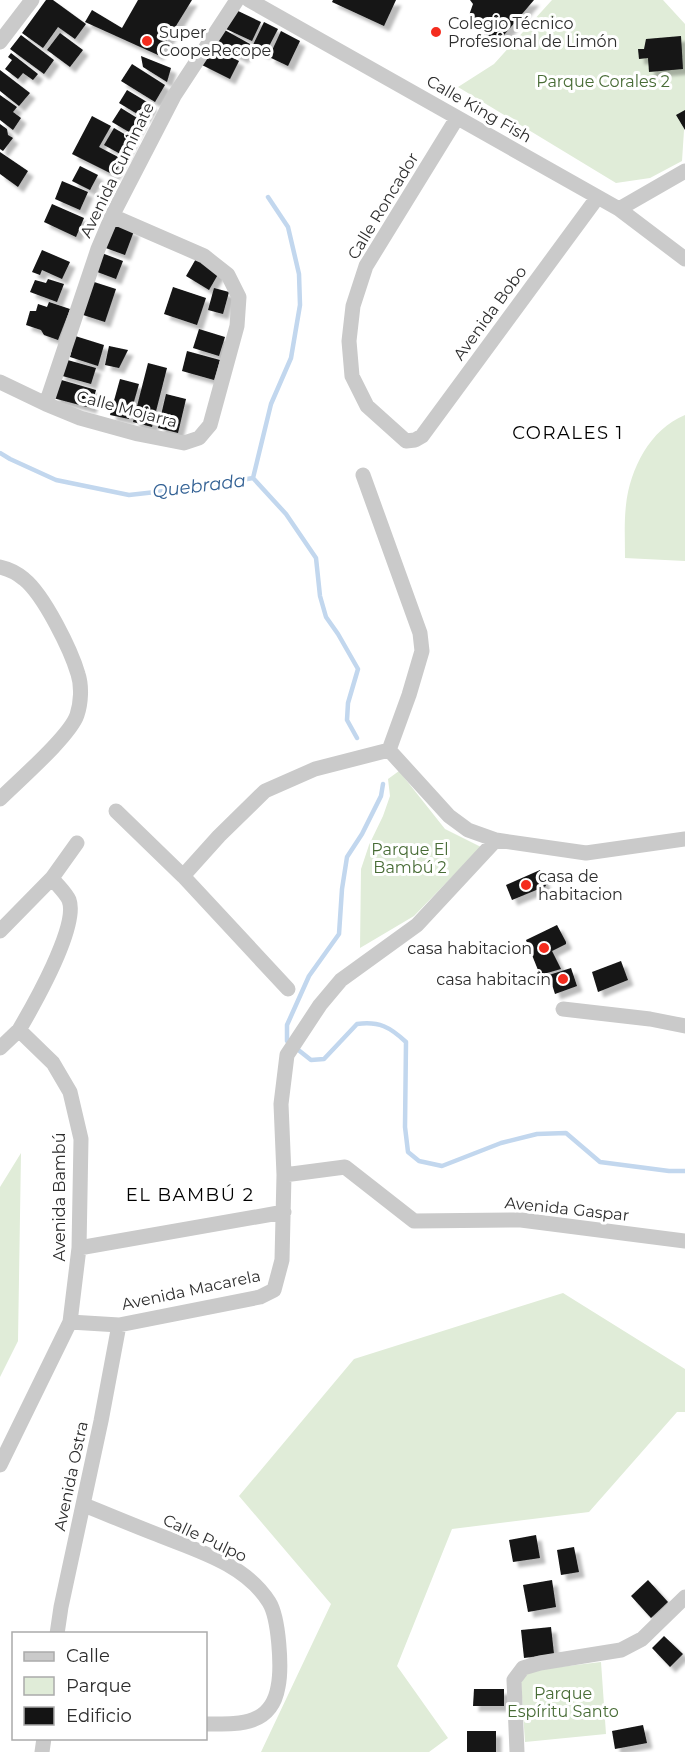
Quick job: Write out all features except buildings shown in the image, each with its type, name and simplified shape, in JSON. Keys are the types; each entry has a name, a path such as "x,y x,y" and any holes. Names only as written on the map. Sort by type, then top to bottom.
{"street":[{"path":"0,42 32,0"},
{"name":"Avenida Cuminate","path":"46,404 98,249 112,216 174,96 237,0"},
{"name":"Calle King Fish","path":"249,0 619,209 685,259"},
{"name":"Calle Roncador","path":"406,441 367,406 352,376 349,341 353,306 366,266 457,118"},
{"path":"619,209 685,171"},
{"name":"Avenida Bobo","path":"406,441 415,441 422,436 597,198"},
{"name":"Calle Mojarra","path":"0,382 80,418 138,434 184,443 199,438 210,426 237,326 239,297 228,275 204,256 112,216"},
{"path":"363,475 420,633 422,651 389,750"},
{"path":"0,567 9,569 26,580 38,595 64,639 79,675 81,694 77,716 64,735 0,799"},
{"path":"389,750 449,816 468,830 496,840 586,853 685,839"},
{"path":"183,876 219,836 265,791 315,769 389,750"},
{"path":"116,811 183,876 288,989"},
{"name":"Avenida Macarela","path":"70,1322 118,1325 260,1297 274,1290 282,1260 284,1175 281,1104 287,1055 320,1005 341,980 417,925 496,840"},
{"path":"0,931 51,878 77,843"},
{"path":"0,1048 19,1030 33,1007 67,933 70,917 69,901 51,878"},
{"path":"563,1009 650,1019 685,1026"},
{"name":"Avenida Bambú","path":"0,1465 70,1322 79,1248 81,1139 70,1092 53,1063 19,1030"},
{"name":"Avenida Gaspar","path":"284,1175 345,1167 414,1221 521,1220 685,1241"},
{"path":"79,1248 284,1212"},
{"name":"Avenida Ostra","path":"57,1632 118,1325"},
{"name":"Calle Pulpo","path":"84,1505 203,1553 234,1568 253,1582 270,1603 278,1637 281,1673 277,1696 265,1714 255,1721 207,1724"},
{"path":"517,1752 514,1680 523,1668 540,1663 621,1650 642,1638 685,1597"}],"green space":[{"name":"Parque Corales 2","path":"552,0 663,0 685,24 685,115 682,161 650,178 616,183 458,87 494,64"},
{"path":"685,415 685,561 625,558 626,505 637,464 652,440 673,421"},
{"name":"Parque El Bambú 2","path":"399,771 445,829 481,847 414,916 360,948 361,869 390,796 388,779"},
{"path":"21,1153 18,1341 0,1377 0,1187"},
{"path":"563,1293 685,1369 685,1412 677,1412 589,1512 452,1529 397,1666 448,1738 429,1752 261,1752 331,1604 239,1496 354,1359"},
{"name":"Parque Espíritu Santo","path":"601,1662 606,1734 525,1742 521,1682 525,1675 534,1670"}],"waterway":[{"path":"253,478 271,404 291,358 300,305 299,274 288,227 268,197"},
{"name":"Quebrada","path":"0,453 56,480 129,495 253,478"},
{"name":"Quebrada","path":"253,478 286,514 316,558 320,596 326,617 358,669 348,703 347,720 357,738"},
{"name":"Quebrada","path":"383,784 381,796 362,834 347,857 339,934 309,976 287,1025 287,1041 311,1060 324,1059 357,1024 378,1024 395,1032 406,1042 405,1127 408,1152 419,1161 442,1166 501,1143 537,1134 566,1133 600,1162 685,1171"}],"place":[{"name":"Colegio Técnico Profesional de Limón","path":"436,32"},
{"name":"Super CoopeRecope","path":"147,41"},
{"name":"casa de habitacion","path":"526,885"},
{"name":"casa habitacion","path":"544,948"},
{"name":"casa habitacin","path":"563,979"}],"district":[{"name":"CORALES 1","path":"568,433"},
{"name":"EL BAMBÚ 2","path":"190,1195"}]}
